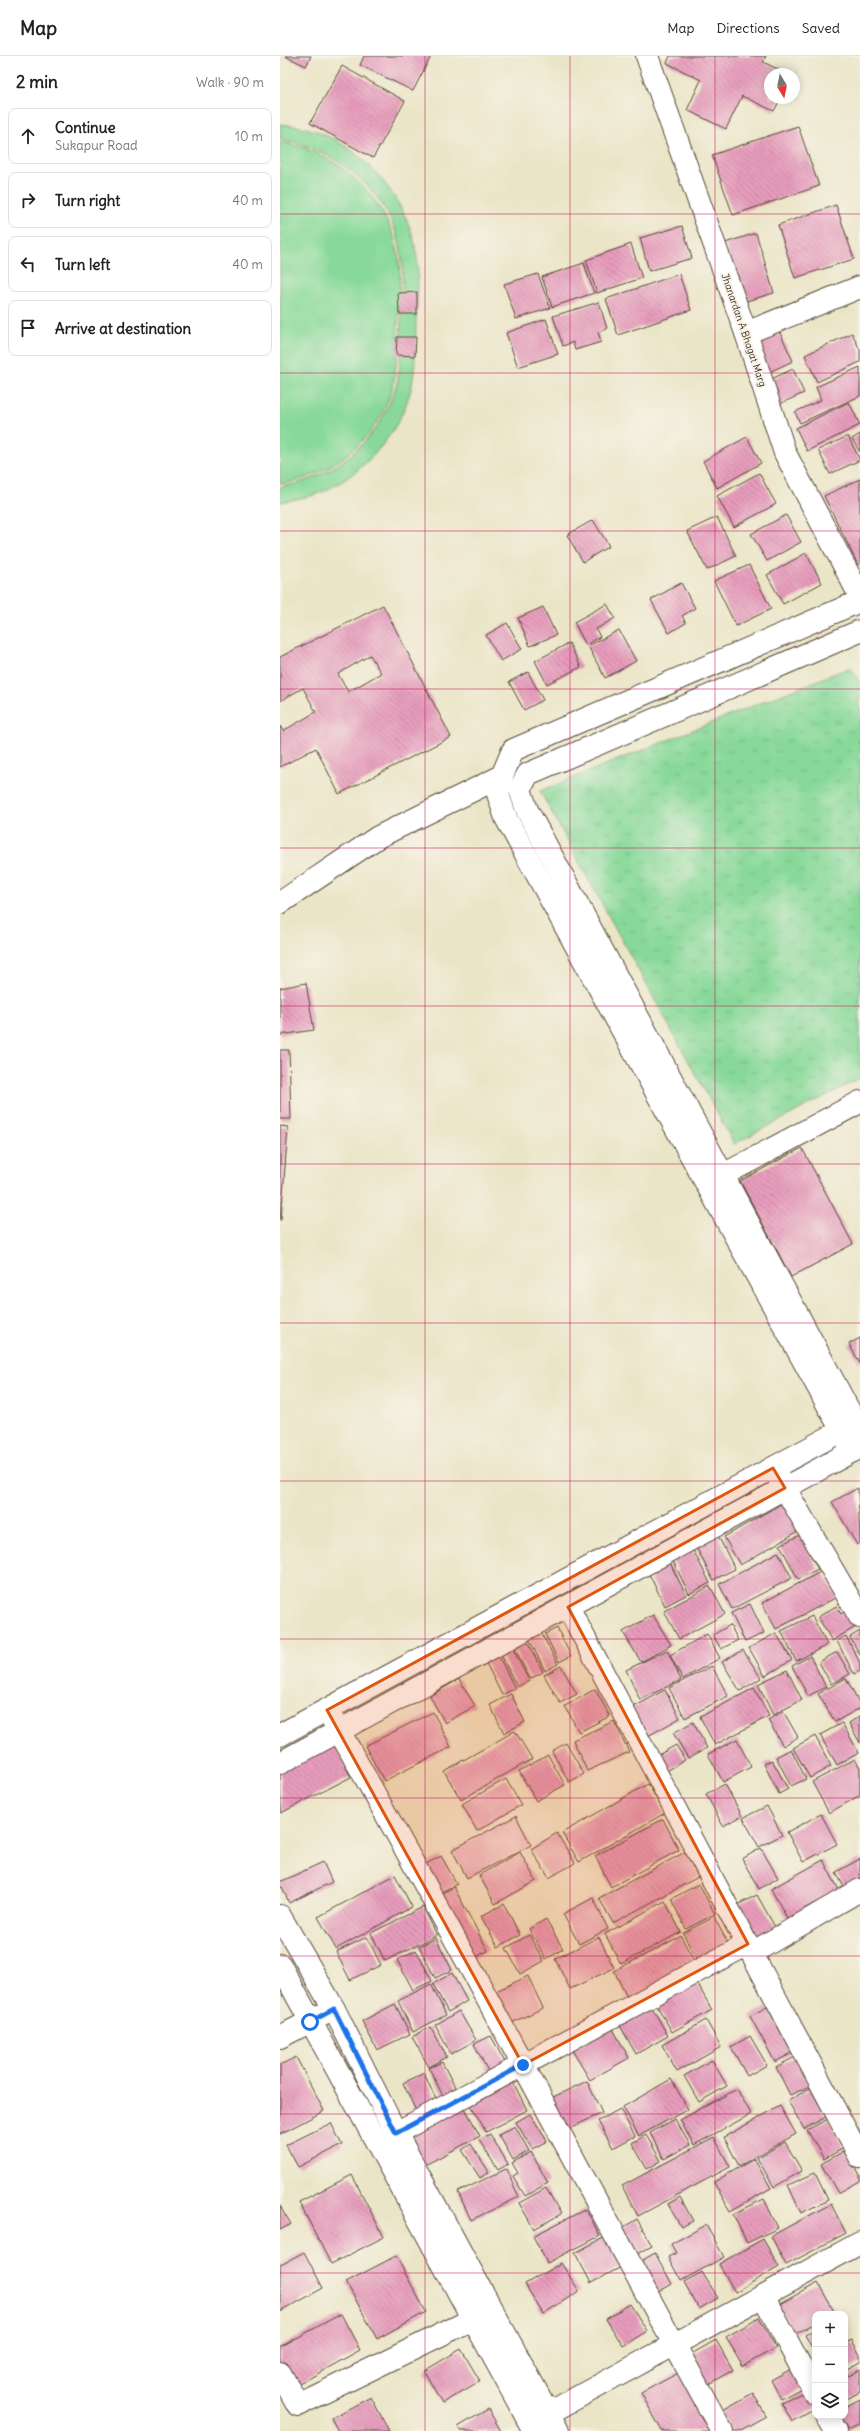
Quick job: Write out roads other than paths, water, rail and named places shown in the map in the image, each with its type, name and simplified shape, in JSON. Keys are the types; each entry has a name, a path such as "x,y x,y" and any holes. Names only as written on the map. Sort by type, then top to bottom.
{"street":[{"name":"Jhanardan A Bhagat Marg","path":"647,56 746,332 785,453 860,596"},
{"path":"746,332 860,287"},
{"path":"855,1434 506,818 498,794 502,776 512,750 860,601"},
{"path":"855,1434 723,1175 527,810 520,789 528,774 860,632"},
{"path":"679,679 690,704"},
{"path":"280,903 378,837 502,776"},
{"path":"723,1175 860,1102"},
{"path":"280,1735 772,1468 855,1434"},
{"path":"280,1763 785,1488 855,1434"},
{"path":"772,1468 860,1616"},
{"path":"568,1607 860,2157"},
{"path":"327,1710 523,2065 673,2345 722,2431"},
{"path":"396,2133 523,2065 860,1890"},
{"path":"280,1916 334,2009 396,2133 553,2422"},
{"path":"280,1965 532,2427 553,2422 673,2345 860,2243"},
{"path":"280,2037 334,2009"},
{"path":"763,2296 812,2387"},
{"path":"280,2373 298,2405 473,2319"},
{"path":"830,2419 836,2431"}]}
